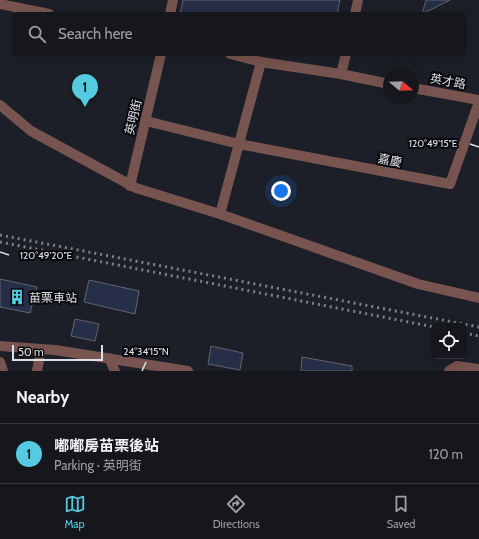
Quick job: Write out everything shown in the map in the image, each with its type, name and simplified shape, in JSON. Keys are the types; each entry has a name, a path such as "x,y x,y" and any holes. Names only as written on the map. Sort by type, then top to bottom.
{"street":[{"path":"170,12 172,0"},
{"path":"355,12 358,0"},
{"path":"0,4 39,12"},
{"name":"英明街","path":"130,186 146,122 160,56"},
{"path":"238,56 261,62 341,74 383,83"},
{"path":"341,74 346,56"},
{"path":"220,214 261,62"},
{"name":"英才路","path":"419,89 479,101"},
{"name":"嘉慶","path":"146,122 239,144 450,184 479,101"},
{"path":"0,105 31,131 130,186 220,214 418,284 479,298"},
{"path":"0,346 42,349 109,358 158,368 188,371"},
{"path":"37,371 42,349"},
{"path":"109,358 115,371"},
{"path":"0,362 3,371"},
{"path":"450,371 457,366 479,369"}],"building":[{"path":"183,0 340,0 337,12 180,12"},
{"path":"426,0 450,0 426,12 423,12"},
{"name":"苗栗車站","path":"0,279 37,287 30,313 0,307"},
{"path":"89,280 139,291 135,314 84,302"},
{"path":"75,319 99,324 95,341 71,336"},
{"path":"211,346 243,353 240,370 208,364"},
{"path":"302,357 352,366 352,371 301,371"}],"railway":[{"path":"0,235 479,327"},
{"path":"0,242 431,326"},
{"path":"467,334 479,336"}],"place":[{"name":"嘟嘟房苗栗後站","path":"85,107"},
{"name":"苗栗車站","path":"17,297"}]}
